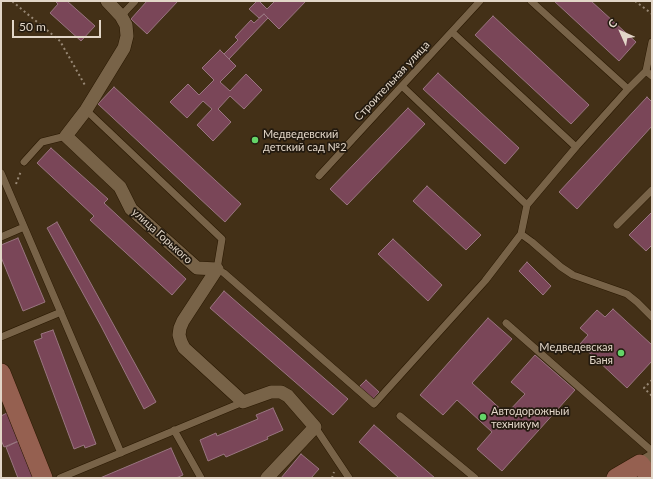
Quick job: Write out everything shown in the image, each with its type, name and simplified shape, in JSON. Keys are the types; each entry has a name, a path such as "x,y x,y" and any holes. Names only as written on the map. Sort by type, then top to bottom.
{"street":[{"path":"66,136 86,110 124,48 128,36 126,25 121,16 107,1"},
{"name":"улица Горького","path":"66,136 120,187 131,209 197,268 217,269"},
{"path":"217,269 180,328 179,335 184,348 243,402 271,392 281,392 288,396 315,427 267,478"},
{"path":"1,373 44,478"},
{"path":"616,478 649,462"}],"lane":[{"path":"121,16 135,1"},
{"path":"530,1 628,89"},
{"name":"Строительная улица","path":"319,176 452,32 476,2"},
{"path":"452,32 576,147"},
{"path":"86,110 222,239 217,269 224,273 374,404 485,281 522,234 527,205 576,147 646,71 652,42"},
{"path":"646,71 652,76"},
{"path":"402,86 527,205"},
{"path":"24,162 42,142 66,136"},
{"path":"1,173 121,453"},
{"path":"618,225 652,190"},
{"path":"1,237 24,227"},
{"path":"522,234 561,267 573,275 627,294 652,317"},
{"path":"1,336 61,312"},
{"path":"506,323 649,462"},
{"path":"60,478 243,402"},
{"path":"400,416 475,478"},
{"path":"315,427 349,478"},
{"path":"174,430 201,478"}],"path":[{"path":"13,1 60,41 93,98"},
{"path":"635,1 652,14"},
{"path":"12,196 24,162"},
{"path":"652,380 644,388 652,396"}],"building":[{"path":"55,1 67,1 95,26 81,41 50,13 58,4"},
{"path":"147,1 178,1 147,34 131,19"},
{"path":"257,1 259,1 267,9 275,1 306,1 279,29 264,14 259,18 249,9"},
{"path":"554,1 591,1 636,42 619,61"},
{"path":"264,14 268,18 229,59 224,54 238,40 235,37 251,20 254,23"},
{"path":"493,16 589,105 571,124 475,35"},
{"path":"220,50 236,66 220,82 230,91 246,74 262,90 244,109 230,96 218,109 231,122 213,141 197,125 212,109 203,101 187,118 170,102 188,84 199,95 214,80 202,68"},
{"path":"438,73 519,148 505,164 423,89"},
{"path":"114,87 241,204 225,222 98,104"},
{"path":"647,97 652,102 652,126 577,209 559,192"},
{"path":"408,108 425,124 347,205 330,189"},
{"path":"51,148 108,199 104,203 186,279 172,295 90,220 94,216 37,163"},
{"path":"427,186 481,235 466,250 413,201"},
{"path":"652,212 652,245 646,251 629,235"},
{"path":"57,222 156,402 144,409 101,326 47,228"},
{"path":"18,238 45,302 23,311 1,257 1,245"},
{"path":"393,239 442,285 428,301 378,254"},
{"path":"527,262 551,286 543,295 519,271"},
{"path":"224,291 348,399 333,415 210,308"},
{"name":"Медведевская Баня","path":"613,309 652,345 652,361 627,388 580,344 588,335 580,328 597,310 605,317"},
{"path":"488,318 512,339 472,383 506,414 525,394 511,382 535,355 575,390 502,471 477,449 492,432 457,400 443,415 420,395"},
{"path":"53,330 96,444 85,448 84,445 74,449 34,341 42,338 41,334"},
{"path":"366,380 379,392 373,399 359,387"},
{"path":"273,408 283,430 267,437 268,439 226,457 224,454 208,461 200,440 216,433 217,436 258,419 256,415"},
{"path":"9,412 21,440 4,447 1,440 1,416"},
{"path":"374,425 435,478 399,478 359,442"},
{"path":"21,440 35,476 29,478 18,478 6,447"},
{"path":"171,448 183,475 176,478 100,478"},
{"path":"301,454 319,469 311,478 281,478"}],"place":[{"name":"Медведевский детский сад №2","path":"255,140"},
{"name":"Медведевская Баня","path":"621,353"},
{"name":"Автодорожный техникум","path":"483,417"}]}
